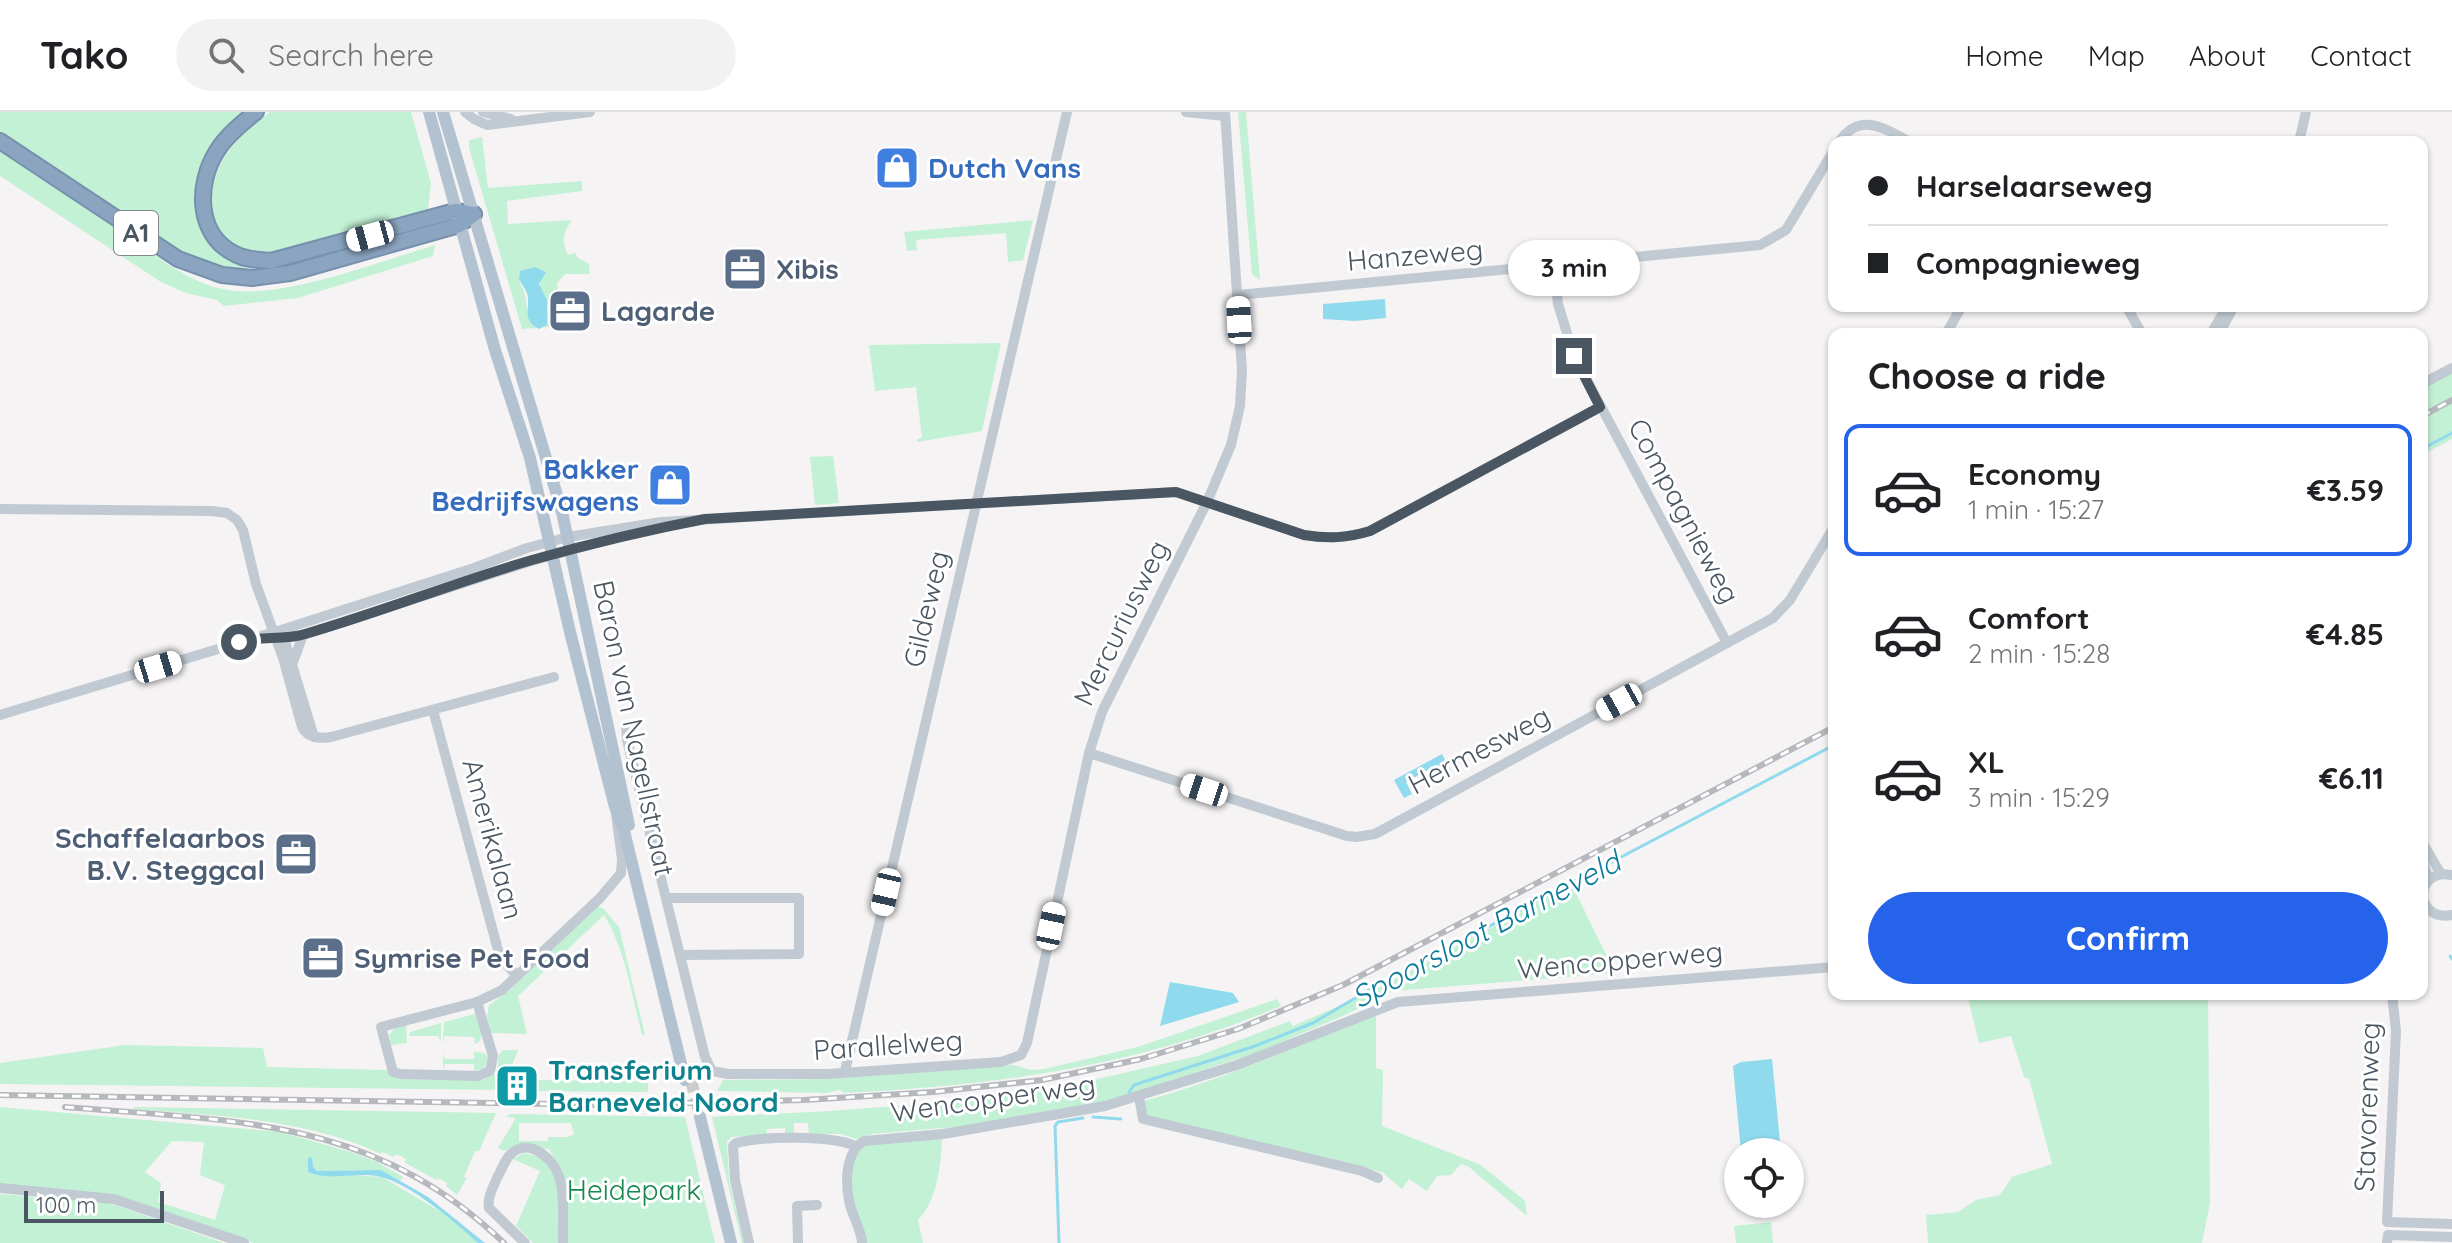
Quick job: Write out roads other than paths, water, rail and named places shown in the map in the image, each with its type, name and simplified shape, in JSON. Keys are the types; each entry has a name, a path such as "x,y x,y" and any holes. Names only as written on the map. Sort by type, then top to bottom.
{"highway":[{"name":"A1","path":"256,112 235,129 217,151 204,187 204,220 221,245 235,254 251,260 284,258 474,214"},
{"name":"A1","path":"0,141 169,253 222,275 252,278 290,273 457,218"}],"main road":[{"name":"Baron van Nagellstraat","path":"429,112 495,350 520,421 570,632 688,1080 618,778 601,682 568,537 544,446 443,112"},
{"path":"724,1243 697,1117 731,1243"}],"street":[{"path":"465,112 487,125 525,119"},
{"path":"483,112 505,119 590,112"},
{"name":"Gildeweg","path":"845,1071 1067,112"},
{"name":"Mercuriusweg","path":"1019,1056 1027,1043 1089,753 1102,712 1207,502 1231,445 1240,406 1242,370 1225,114 1186,112"},
{"path":"2294,136 2300,112"},
{"path":"2300,136 2306,112"},
{"path":"1842,136 1861,122 1881,125 1900,136"},
{"name":"Hanzeweg","path":"1238,295 1760,245 1777,237 1793,220 1828,160"},
{"name":"Compagnieweg","path":"1554,267 1566,336 1600,407 1727,643"},
{"path":"2428,381 2452,368"},
{"path":"279,634 303,635 552,548 568,537 661,522 1176,492 1304,535 1330,538 1353,536 1370,531 1600,407"},
{"path":"0,509 227,513 237,520 243,530 256,584 293,662 314,737"},
{"path":"0,715 252,638 279,634 552,548 570,551 636,532 705,519"},
{"name":"Hermesweg","path":"1089,753 1347,836 1365,836 1780,612 1828,537"},
{"path":"279,634 302,727 314,737 331,737 554,677"},
{"path":"293,662 303,635"},
{"name":"Amerikalaan","path":"433,710 498,950 517,976"},
{"path":"626,726 627,740 680,955 799,954 799,898 666,898"},
{"name":"Baron van Nagellstraat","path":"615,807 621,873"},
{"path":"2428,850 2446,874 2429,880"},
{"name":"Amerikalaan","path":"477,1002 493,1056 490,1071 478,1076 393,1072 381,1027 494,995 600,898 621,873"},
{"path":"2428,908 2438,916 2452,915"},
{"name":"Parallelweg","path":"680,955 705,1057 712,1071 728,1074 828,1074 1001,1062 1019,1056"},
{"name":"Wencopperweg","path":"862,1243 861,1231 848,1196 850,1152 855,1146 869,1140 943,1134 1105,1106 1237,1065 1398,1002 1828,967"},
{"name":"Stavorenweg","path":"2393,1000 2396,1031 2387,1222 2452,1224"},
{"path":"1139,1097 1143,1119 1362,1171 1378,1178"},
{"name":"Wencopperweg","path":"749,1243 735,1180 733,1146 736,1143 800,1138 842,1140 855,1146"},
{"path":"525,1243 489,1208 488,1200 508,1157 519,1149 527,1148 545,1154 558,1172 562,1190 563,1243"},
{"path":"0,1188 114,1199 244,1243"},
{"path":"798,1243 797,1206 817,1205"},
{"path":"2388,1239 2452,1237"}],"water":[{"path":"535,267 546,272 539,284 547,300 547,325 539,329 528,316 528,296 519,279 520,271"},
{"path":"1385,299 1386,318 1355,321 1323,319 1323,304"},
{"path":"1442,754 1451,771 1443,775 1437,765 1406,782 1412,794 1404,798 1394,780"},
{"path":"1170,982 1233,993 1239,1002 1160,1026"},
{"path":"1772,1059 1780,1138 1740,1138 1733,1066 1741,1062"},
{"path":"312,1157 313,1167 317,1171 381,1170 428,1197 485,1243 478,1243 432,1205 393,1181 372,1175 326,1176 308,1172 308,1158"}],"waterway":[{"name":"Spoorsloot Barneveld","path":"2428,446 2452,433"},
{"name":"Spoorsloot Barneveld","path":"1129,1092 1134,1085 1255,1046 1313,1023 1374,987 1828,748"},
{"name":"Spoorsloot Barneveld","path":"1093,1117 1121,1119"},
{"name":"Spoorsloot Barneveld","path":"1059,1243 1055,1126 1058,1122 1083,1118"}],"tunnel":[{"path":"691,1080 700,1117"}],"railway":[{"path":"2428,413 2452,400"},
{"path":"0,1095 611,1105 804,1100 933,1092 1042,1080 1141,1059 1238,1029 1343,985 1828,730"},
{"path":"65,1107 243,1123 298,1133 352,1148 404,1171 454,1202 504,1243"}],"place":[{"name":"Dutch Vans","path":"897,168"},
{"name":"Xibis","path":"745,269"},
{"name":"Lagarde","path":"570,311"},
{"name":"Bakker Bedrijfswagens","path":"670,485"},
{"name":"Schaffelaarbos B.V. Steggcal","path":"296,854"},
{"name":"Symrise Pet Food","path":"323,958"},
{"name":"Transferium Barneveld Noord","path":"517,1086"}],"park label":[{"name":"Heidepark","path":"634,1190"}]}
